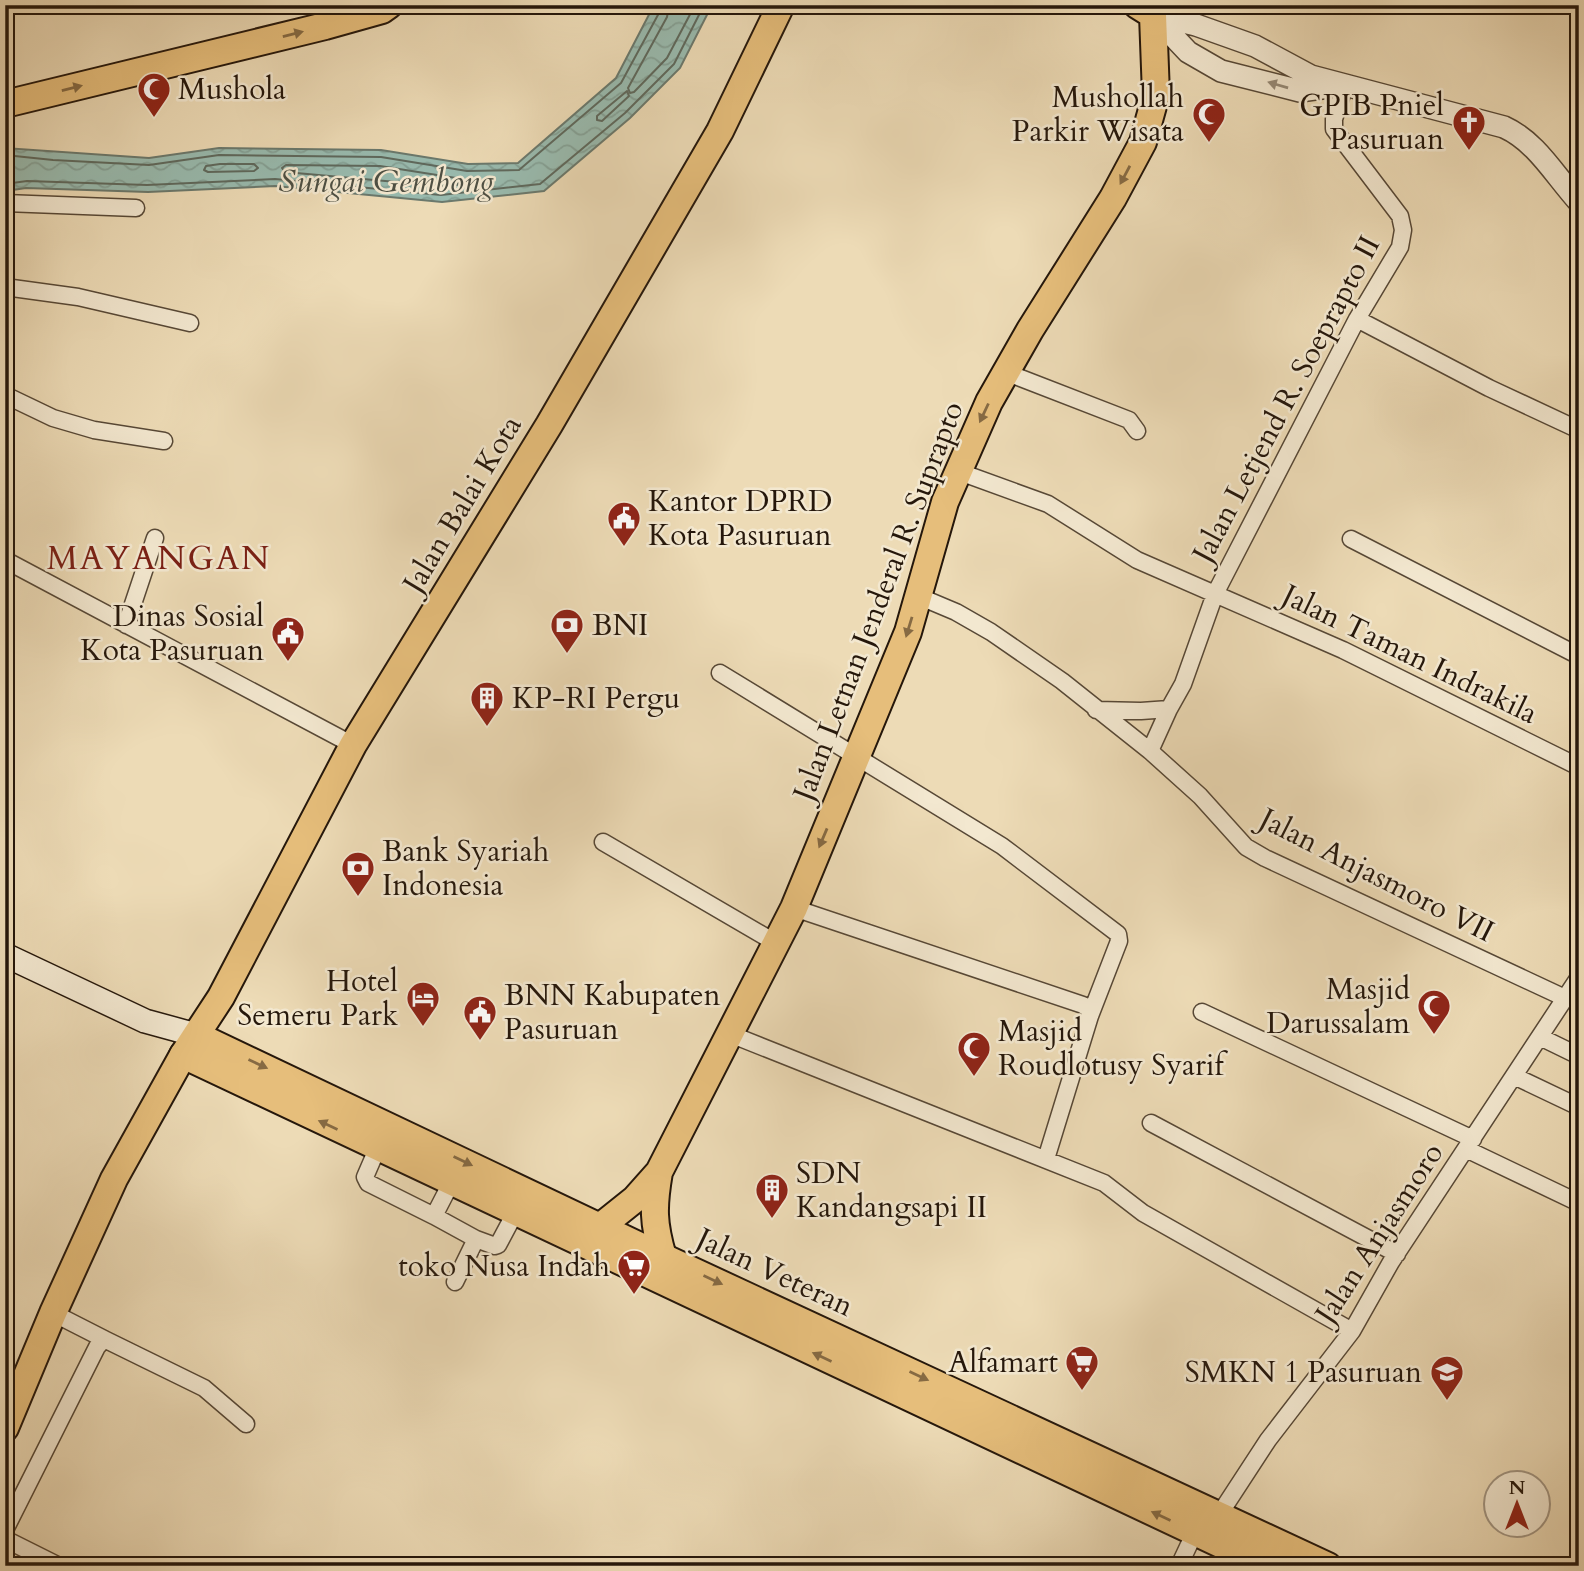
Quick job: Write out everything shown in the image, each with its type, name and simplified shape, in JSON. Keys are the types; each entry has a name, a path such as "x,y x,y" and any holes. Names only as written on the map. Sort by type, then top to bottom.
{"main road":[{"path":"5,104 326,26 383,10 389,5"},
{"name":"Jalan Balai Kota","path":"5,1428 53,1312 114,1179 189,1045 221,997 353,745 542,437 720,131 781,5"},
{"name":"Jalan Letnan Jenderal R. Suprapto","path":"659,1172 794,908 908,632 945,502 957,471 1005,372 1113,198 1143,142 1156,94 1149,9"},
{"path":"5,955 145,1021 189,1045"},
{"name":"Jalan Veteran","path":"189,1045 382,1136 600,1227 663,1257 1065,1457 1195,1532 1267,1566"},
{"name":"Jalan Veteran","path":"382,1136 451,1183 572,1239 1065,1457 1219,1516 1328,1566"},
{"path":"572,1239 600,1227 635,1199 659,1172"},
{"path":"659,1172 654,1222 663,1257"}],"street":[{"path":"1149,9 1188,52 1221,71 1300,91 1345,85"},
{"path":"1149,9 1255,46 1311,76 1491,123 1517,133 1540,154 1579,202"},
{"name":"Jalan Letjend R. Soeprapto II","path":"1215,594 1357,319 1400,247 1403,230 1400,216 1334,129 1334,118 1345,85"},
{"path":"5,203 136,208"},
{"path":"5,287 78,298 190,323"},
{"path":"1357,319 1489,388 1579,430"},
{"path":"1005,372 1129,420 1137,431"},
{"path":"5,395 53,418 94,430 164,442"},
{"name":"Jalan Taman Indrakila","path":"957,471 1048,504 1138,559 1343,650 1579,767"},
{"path":"126,625 155,538"},
{"path":"1351,539 1579,656"},
{"path":"5,560 353,745"},
{"path":"918,596 956,612 991,632 1062,681 1150,751 1183,684 1215,594"},
{"path":"720,673 1002,846 1118,934 1119,941 1090,1016 1046,1159"},
{"path":"1096,710 1169,709"},
{"name":"Jalan Anjasmoro VII","path":"1150,751 1200,796 1246,847 1256,853 1564,998"},
{"path":"603,842 776,943"},
{"path":"794,908 1083,1005 1090,1016"},
{"name":"Jalan Anjasmoro","path":"1219,1516 1268,1440 1352,1331 1397,1254 1579,977"},
{"path":"1202,1012 1469,1144 1579,1203"},
{"path":"730,1034 1104,1183 1143,1213 1352,1331"},
{"path":"1540,1037 1579,1056"},
{"path":"1514,1076 1579,1107"},
{"path":"1151,1124 1397,1254"},
{"path":"382,1136 365,1180 476,1239 495,1246 515,1213"},
{"path":"434,1216 451,1183"},
{"path":"455,1282 476,1239"},
{"path":"53,1312 204,1388 246,1424"},
{"path":"5,1530 104,1339"},
{"path":"1179,1566 1195,1532"},
{"path":"5,1539 59,1566"}],"water":[{"name":"Sungai Gembong","path":"654,5 712,5 680,68 630,118 544,191 442,202 275,186 148,192 26,188 5,191 5,148 149,158 219,148 381,150 468,164 518,163 616,78"}],"place":[{"name":"Mushola","path":"154,119"},
{"name":"Mushollah Parkir Wisata","path":"1209,144"},
{"name":"GPIB Pniel Pasuruan","path":"1469,152"},
{"name":"Kantor DPRD Kota Pasuruan","path":"624,548"},
{"name":"BNI","path":"567,655"},
{"name":"Dinas Sosial Kota Pasuruan","path":"288,663"},
{"name":"KP-RI Pergu","path":"487,728"},
{"name":"Bank Syariah Indonesia","path":"358,898"},
{"name":"Hotel Semeru Park","path":"423,1028"},
{"name":"Masjid Darussalam","path":"1434,1036"},
{"name":"BNN Kabupaten Pasuruan","path":"480,1042"},
{"name":"Masjid Roudlotusy Syarif","path":"974,1078"},
{"name":"SDN Kandangsapi II","path":"772,1220"},
{"name":"toko Nusa Indah","path":"634,1296"},
{"name":"Alfamart","path":"1082,1392"},
{"name":"SMKN 1 Pasuruan","path":"1447,1402"}],"district":[{"name":"MAYANGAN","path":"159,557"}]}
